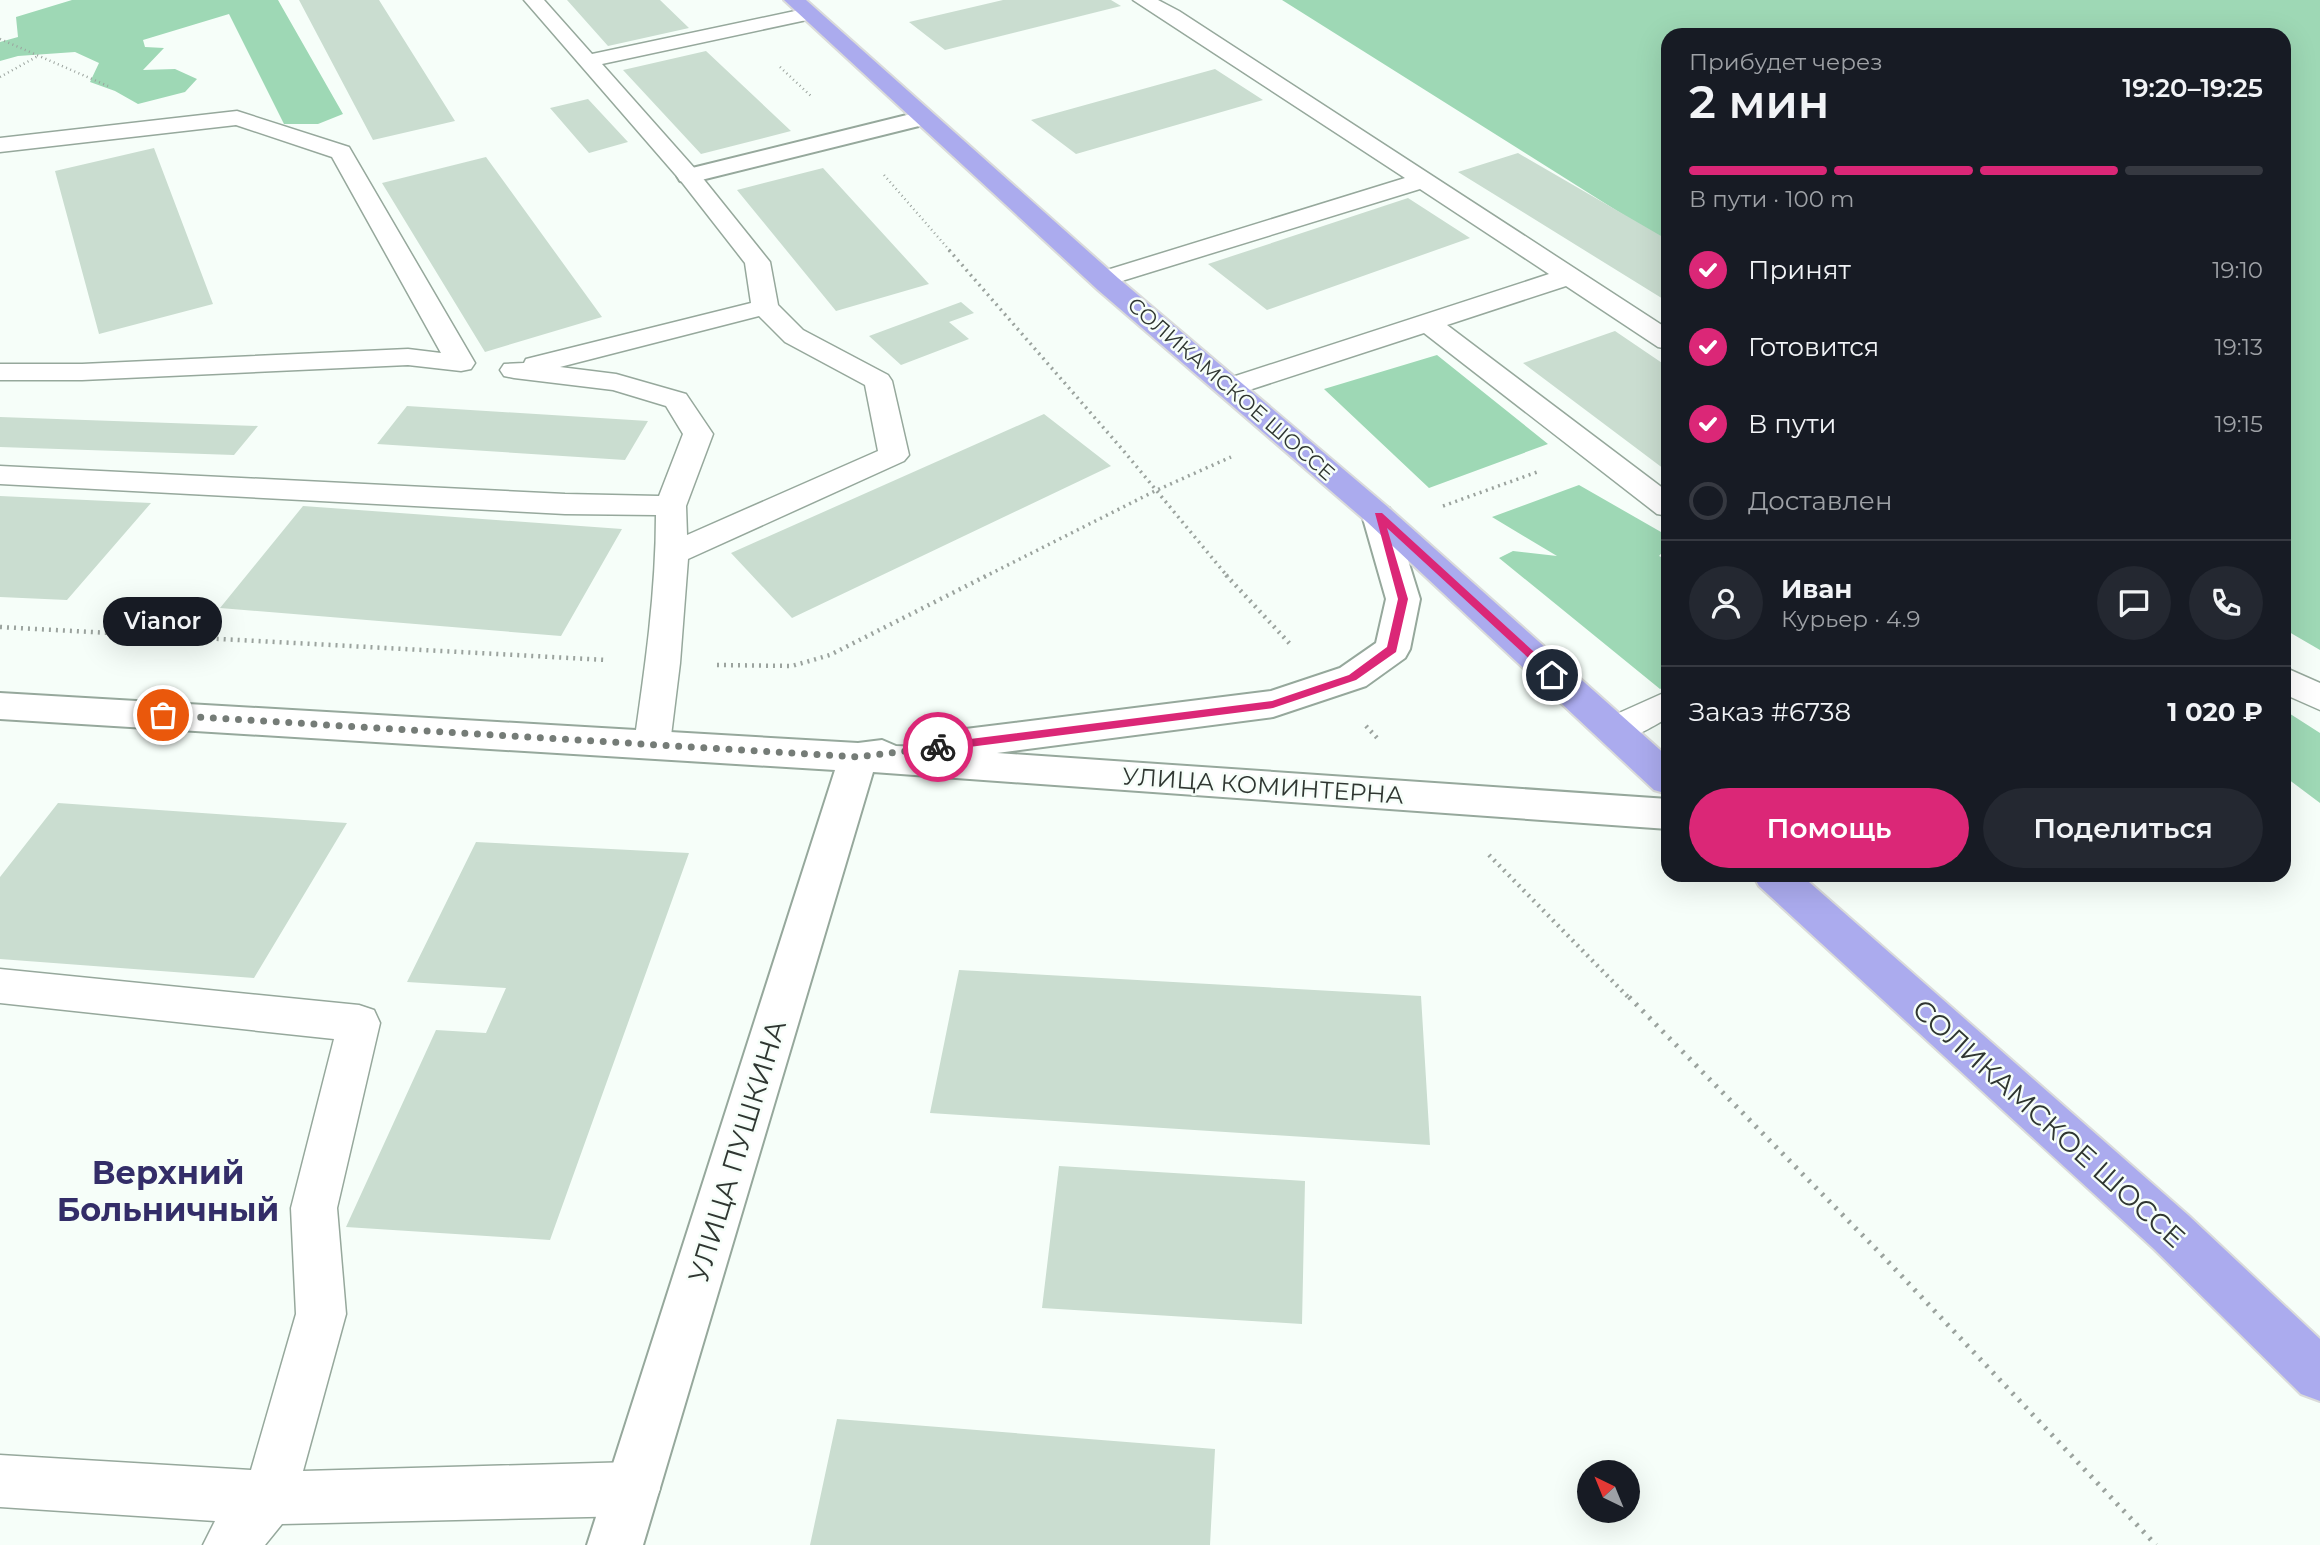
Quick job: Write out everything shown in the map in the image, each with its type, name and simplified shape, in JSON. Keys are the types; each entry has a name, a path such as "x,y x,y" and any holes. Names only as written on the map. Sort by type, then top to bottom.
{"highway":[{"name":"СОЛИКАМСКОЕ ШОССЕ","path":"801,7 1103,279 1384,521 1661,774"},
{"name":"СОЛИКАМСКОЕ ШОССЕ","path":"1781,882 2171,1232 2320,1375"}],"street":[{"path":"689,176 923,118"},
{"name":"УЛИЦА КОМИНТЕРНА","path":"858,757 1273,704 1353,677 1392,649 1403,599 1384,521"},
{"name":"УЛИЦА КОМИНТЕРНА","path":"0,706 858,757 1661,814"},
{"name":"УЛИЦА ПУШКИНА","path":"615,1545 858,757"}],"lane":[{"path":"534,0 689,176 757,262 765,307 794,336 878,381 894,455 673,554"},
{"path":"1143,0 1184,22 1661,336"},
{"path":"587,61 743,30 801,7"},
{"path":"0,165 6,144 237,118 341,152 461,363"},
{"path":"1103,279 1424,180"},
{"path":"1230,387 1570,276"},
{"path":"514,370 765,307"},
{"path":"1427,323 1661,502"},
{"path":"0,372 82,372 408,357 616,382 676,400 698,434 671,506 673,554 652,744"},
{"path":"0,475 551,503 671,506"},
{"path":"2291,682 2320,698"},
{"path":"1614,730 1661,706"},
{"path":"0,986 359,1023 314,1208 321,1314 269,1498 230,1545"},
{"path":"0,1481 269,1498 633,1489"}],"path":[{"path":"743,30 851,136 1157,490 1234,585 1431,798 1858,1230 2156,1545"},
{"path":"0,39 195,123"},
{"path":"0,77 39,56"},
{"path":"0,627 663,663 792,666 830,655 1157,490 1282,434"},
{"path":"1384,521 1595,451"}],"green space":[{"path":"72,0 278,0 343,114 318,124 284,124 229,14 143,40 145,47 164,48 143,70 175,69 197,79 185,92 138,104 115,91 90,82 99,63 75,52 18,56 0,61 0,42 18,37 16,17"},
{"path":"1282,0 2320,0 2320,650 2291,633 2291,28 1661,28 1661,239"},
{"path":"1437,355 1548,444 1429,488 1324,389"},
{"path":"1579,485 1661,532 1661,688 1499,558 1513,551 1557,556 1492,517"},
{"path":"2291,714 2320,733 2320,803 2291,781"}],"building":[{"path":"299,0 379,0 455,121 373,140"},
{"path":"567,0 660,0 689,28 608,46"},
{"path":"1003,0 1111,0 1121,6 945,50 909,22"},
{"path":"706,51 791,131 701,154 623,70"},
{"path":"1215,69 1263,100 1076,154 1031,120"},
{"path":"588,99 628,142 589,153 550,108"},
{"path":"154,148 213,304 99,334 55,171"},
{"path":"1518,153 1661,236 1661,298 1458,172"},
{"path":"486,157 602,317 485,352 382,183"},
{"path":"823,168 929,284 836,311 737,190"},
{"path":"1408,198 1470,238 1267,310 1208,264"},
{"path":"961,302 974,313 949,322 969,339 901,365 869,336"},
{"path":"1615,331 1661,362 1661,467 1523,363"},
{"path":"407,406 648,421 625,460 377,444"},
{"path":"1044,414 1111,466 792,618 731,553"},
{"path":"0,417 258,426 234,455 0,447"},
{"path":"0,496 151,503 67,600 0,597"},
{"path":"303,506 622,529 561,636 220,608"},
{"path":"58,803 347,823 254,978 0,959 0,877"},
{"path":"476,842 689,853 550,1240 346,1227 436,1030 486,1033 506,988 407,982"},
{"path":"959,970 1421,996 1430,1145 930,1113"},
{"path":"1059,1166 1305,1181 1302,1324 1042,1308"},
{"path":"837,1419 1215,1449 1210,1545 810,1545"}],"way so far":[{"path":"163,715 858,757 938,747"}],"place":[{"name":"Vianor","path":"163,715"}],"district":[{"name":"Верхний Больничный","path":"168,1192"}],"route":[{"path":"938,747 1273,704 1353,677 1392,649 1403,599 1378,515 1552,675"}]}
